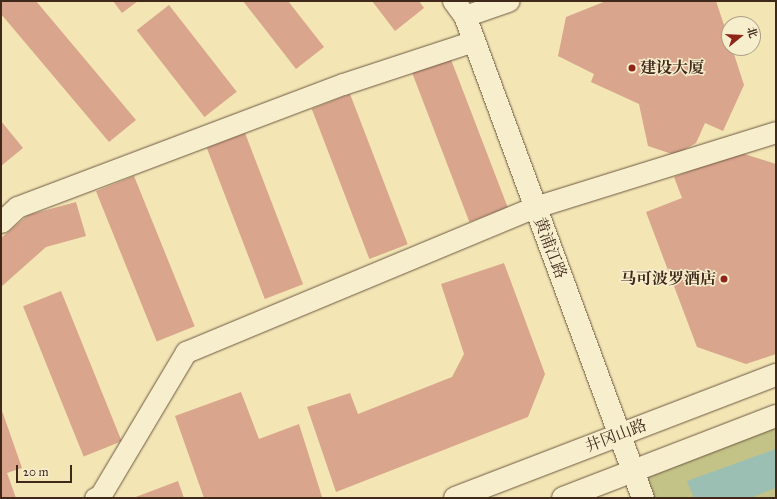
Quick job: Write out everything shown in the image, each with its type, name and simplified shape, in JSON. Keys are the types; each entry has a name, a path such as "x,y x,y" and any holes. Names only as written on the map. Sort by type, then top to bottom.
{"main road":[{"name":"黄浦江路","path":"460,9 474,41 535,208 621,434 643,498"},
{"name":"井冈山路","path":"455,498 776,375"},
{"path":"563,498 776,416"}],"street":[{"path":"460,9 508,1"},
{"path":"1,222 17,207 343,84 474,41"},
{"path":"95,498 100,496 186,352 535,208 776,132"}],"shaded area":[{"path":"776,416 776,498 643,498 634,471"}],"water":[{"path":"776,449 776,477 757,485 745,498 694,498 687,481"}],"building":[{"path":"1,1 36,1 136,120 109,142 1,14"},
{"path":"113,1 138,1 122,13"},
{"path":"243,1 288,1 324,47 296,69"},
{"path":"372,1 419,1 424,8 395,31"},
{"path":"606,1 716,1 721,16 721,56 735,56 744,85 723,131 705,123 696,143 675,155 648,146 639,104 591,82 594,74 558,56 566,17"},
{"path":"169,5 237,92 204,117 137,30"},
{"path":"450,57 508,207 469,222 412,72"},
{"path":"350,94 408,244 369,259 312,109"},
{"path":"1,121 23,148 1,166"},
{"path":"245,133 303,284 265,299 207,148"},
{"name":"马可波罗酒店","path":"738,152 776,164 776,354 746,364 697,347 646,212 682,198 674,177"},
{"path":"134,176 195,326 157,342 96,191"},
{"path":"76,202 86,236 46,247 1,287 1,238 28,215"},
{"path":"504,263 545,374 528,417 336,492 307,407 350,393 358,414 452,377 464,354 441,284"},
{"path":"61,291 122,441 84,457 23,306"},
{"path":"241,392 259,439 299,424 322,497 204,498 175,416"},
{"path":"1,408 22,468 7,473 16,498 1,498"},
{"path":"178,481 184,498 133,498"}],"waterway":[{"path":"723,498 776,477"}],"place":[{"name":"建设大厦","path":"632,68"},
{"name":"马可波罗酒店","path":"724,279"}]}
